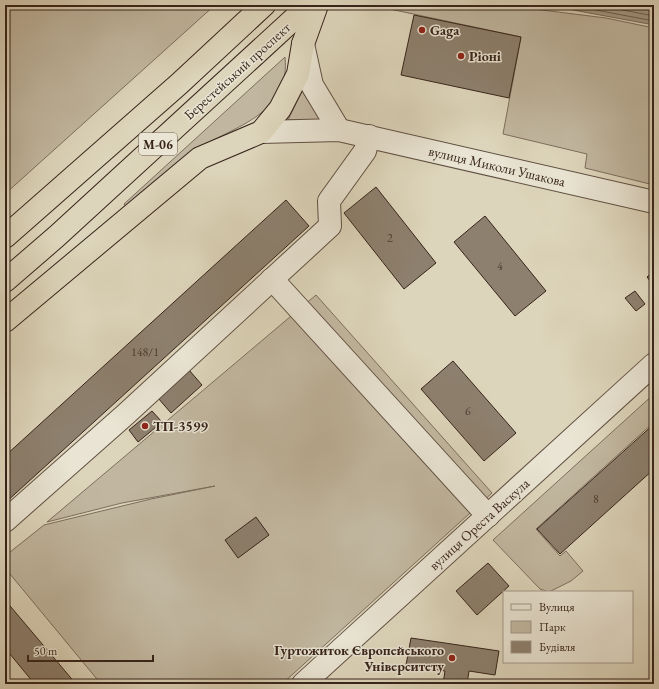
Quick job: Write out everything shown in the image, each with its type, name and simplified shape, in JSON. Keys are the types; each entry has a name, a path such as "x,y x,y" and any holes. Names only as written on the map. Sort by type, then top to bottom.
{"highway":[{"name":"Берестейський проспект","path":"5,237 179,84 264,5"},
{"name":"Берестейський проспект","path":"5,281 57,236 310,5"},
{"path":"5,321 200,158 261,132 280,109 298,74 303,44 317,5"}],"street":[{"path":"303,44 312,85 339,130"},
{"name":"вулиця Миколи Ушакова","path":"261,132 339,130 654,202"},
{"path":"5,521 330,226 329,201 365,151 369,136"},
{"path":"272,279 488,516"},
{"name":"вулиця Ореста Васкула","path":"303,684 654,364"}],"green space":[{"path":"5,5 215,5 5,194"},
{"path":"371,5 502,5 606,18 654,28 654,185 585,168 587,154 503,134 521,37"},
{"path":"285,57 284,78 278,94 268,107 238,128 189,154 126,207 124,204"},
{"path":"302,91 321,121 288,120"},
{"path":"316,295 492,493 282,684 101,684 5,568 5,556 44,525 151,499 215,486 122,503 47,522"},
{"path":"654,394 654,422 536,529 560,556 566,551 583,571 571,581 551,591 540,589 493,540"}],"water":[{"path":"546,5 654,5 654,25"}],"building":[{"name":"Ріоні","path":"414,15 521,37 509,98 401,75"},
{"path":"376,187 436,263 404,289 344,213"},
{"path":"286,200 309,226 5,503 5,456"},
{"path":"485,216 546,291 515,316 454,242"},
{"path":"654,271 654,286 647,277"},
{"path":"635,291 645,304 636,311 625,298"},
{"path":"453,361 516,433 484,461 421,389"},
{"path":"189,370 202,385 171,413 158,398"},
{"name":"ТП-3599","path":"152,411 162,422 138,442 129,430"},
{"path":"654,424 654,469 560,554 537,529"},
{"path":"256,517 269,535 238,558 225,540"},
{"path":"488,563 509,586 477,615 456,591"},
{"path":"5,600 76,684 35,684 28,676 5,648"},
{"name":"Гуртожиток Європейського Університету","path":"411,638 499,651 495,675 469,671 467,684 443,684 445,671 406,665"}],"place":[{"name":"Gaga","path":"422,30"},
{"name":"Ріоні","path":"461,56"},
{"name":"ТП-3599","path":"145,426"},
{"name":"Гуртожиток Європейського Університету","path":"452,658"}]}
